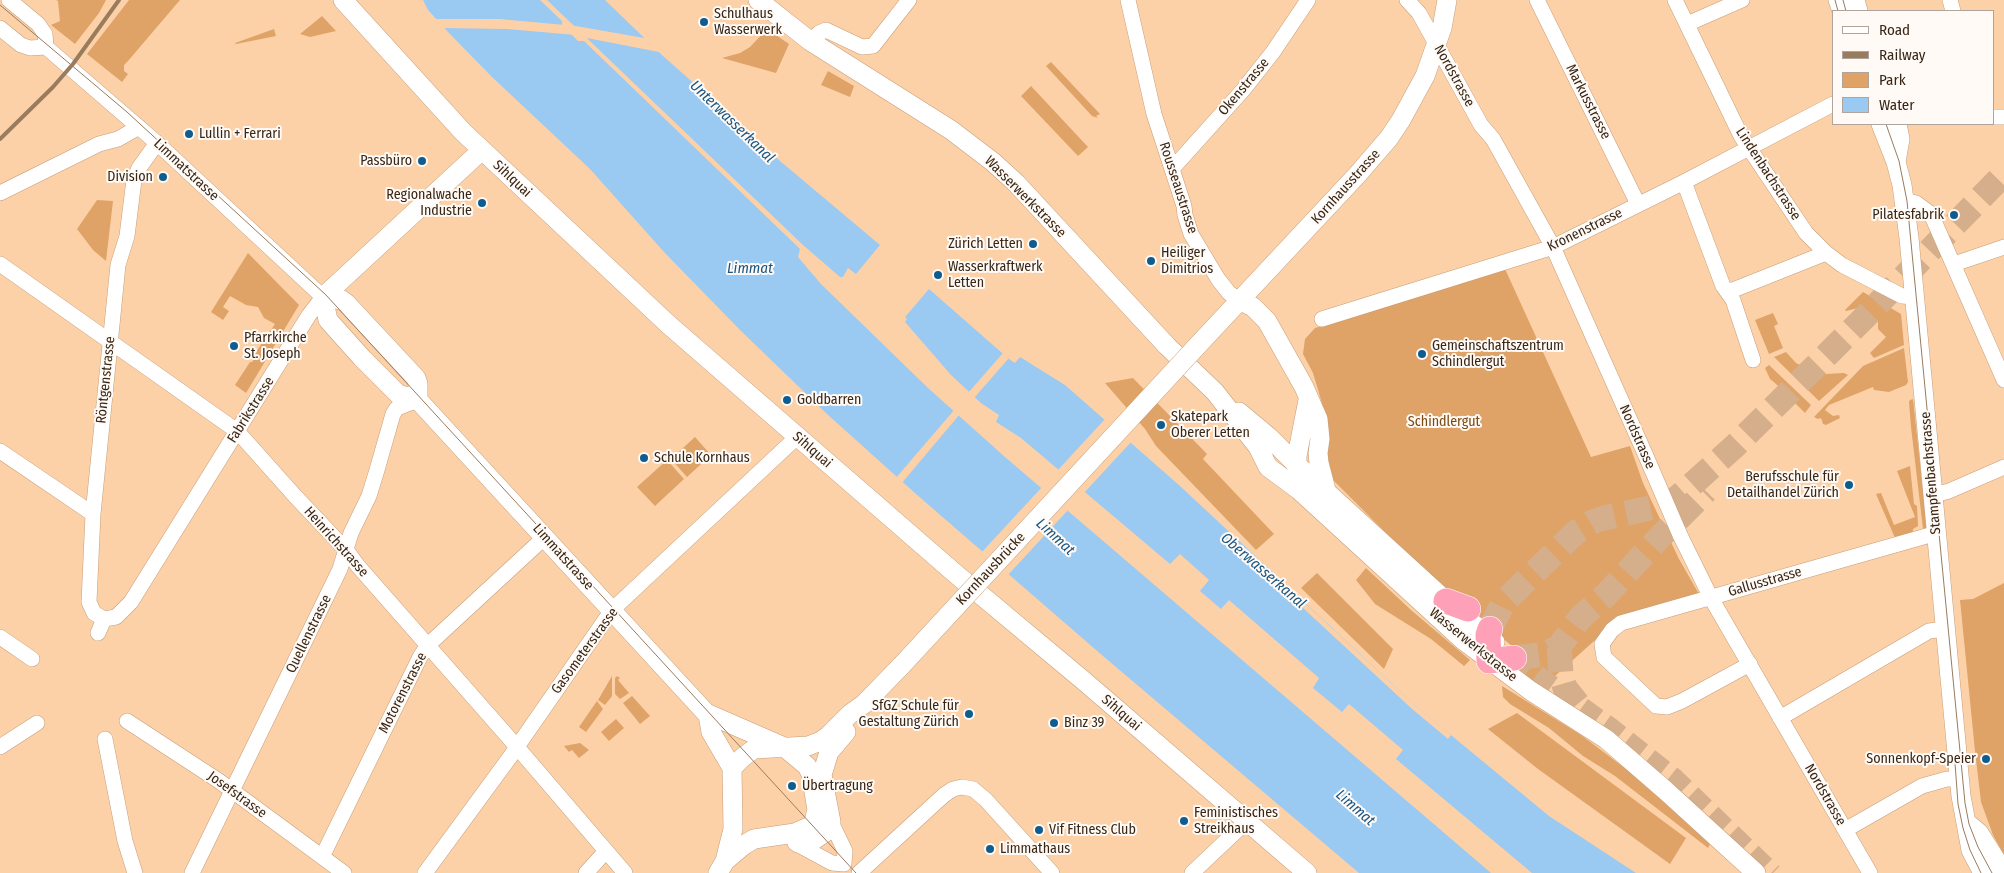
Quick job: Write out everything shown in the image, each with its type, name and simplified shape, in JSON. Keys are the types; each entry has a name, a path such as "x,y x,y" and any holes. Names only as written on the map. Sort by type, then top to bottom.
{"highway":[{"path":"1489,632 1489,661 1514,658"}],"street":[{"path":"0,28 21,45 30,48 46,47 45,34 38,24 9,0"},
{"name":"Sihlquai","path":"343,0 462,132 669,326 957,575 1307,873"},
{"name":"Wasserwerkstrasse","path":"758,0 810,41 950,130 993,162 1016,184 1167,346 1264,442 1326,490 1489,632 1514,658"},
{"path":"810,41 819,32 826,30 862,47 873,46 909,0"},
{"name":"Rousseaustrasse","path":"1128,0 1154,114 1184,206 1185,215 1196,244 1218,279 1230,293 1253,307 1267,321 1304,387 1308,400 1318,419 1320,439 1318,453 1326,490"},
{"name":"Okenstrasse","path":"1172,169 1243,90 1274,52 1308,0"},
{"name":"Nordstrasse","path":"1407,0 1419,12 1482,125 1494,139 1553,247 1680,535 1711,598 1870,873"},
{"name":"Kornhausstrasse","path":"1198,345 1363,169 1402,120 1425,76 1437,45 1447,0"},
{"name":"Markusstrasse","path":"1537,0 1638,204"},
{"name":"Lindenbachstrasse","path":"1675,0 1741,136 1806,233 1826,253 1842,265 1902,296 1914,297"},
{"path":"1688,24 1742,0"},
{"name":"Limmatstrasse","path":"46,47 158,144 323,297 342,300 346,303 416,378 418,400"},
{"name":"Kronenstrasse","path":"1322,319 1553,247 1684,182 1832,105"},
{"path":"1881,125 1896,162"},
{"name":"Stampfenbachstrasse","path":"1897,125 1900,139 1896,162 1904,200 1960,779 1971,850 1983,873"},
{"path":"0,193 99,144 118,139 139,127"},
{"name":"Röntgenstrasse","path":"101,626 89,602 93,514 118,265 127,236 134,180 139,168 158,144"},
{"name":"Fabrikstrasse","path":"101,626 116,617 131,602 309,315 323,297 482,150"},
{"path":"1684,182 1723,286 1733,300 1753,360"},
{"path":"1904,200 1916,203 1931,214 2004,380"},
{"path":"1954,264 2004,247"},
{"path":"1727,290 1733,290 1826,253"},
{"name":"Heinrichstrasse","path":"0,264 237,430 347,551 625,873"},
{"name":"Limmatstrasse","path":"323,297 328,320 362,358 398,394 418,400 708,715"},
{"name":"Kornhausbrücke","path":"864,704 1198,345"},
{"name":"Quellenstrasse","path":"192,873 340,569 351,533 378,470 394,411 418,400"},
{"path":"1299,490 1296,465 1308,400"},
{"path":"1264,442 1290,436 1304,420"},
{"name":"Gasometerstrasse","path":"426,873 517,747 612,610 797,436"},
{"name":"Wasserwerkstrasse","path":"1264,442 1268,467 1299,490 1382,567 1489,661 1606,740 1673,797 1756,873"},
{"path":"0,451 93,514"},
{"path":"1296,465 1309,462 1318,453"},
{"path":"1934,495 1950,491 2004,467"},
{"name":"Gallusstrasse","path":"1750,664 1682,701 1667,707 1656,706 1604,657 1602,644 1612,630 1622,623 1937,534"},
{"name":"Motorenstrasse","path":"322,857 417,662 428,645 544,537"},
{"path":"1780,718 1929,631 1946,629"},
{"path":"0,637 32,658"},
{"path":"732,768 743,756 754,750 808,746 821,741 850,714 864,704"},
{"path":"772,838 795,843 832,863 848,868 845,851 831,822 822,775 824,763 829,752 859,717 864,704"},
{"path":"708,715 736,725 784,747 800,759 811,774 817,814 813,825 809,829 795,834 754,839 744,844 721,867 733,823 732,768 711,732 708,715"},
{"name":"Josefstrasse","path":"127,721 232,791 344,873"},
{"path":"0,747 37,723"},
{"path":"104,739 125,841 135,873"},
{"path":"1845,830 1922,786 1960,779"},
{"path":"859,873 944,795 953,789 962,787 974,789 986,800 1052,873"},
{"path":"1192,873 1247,821"},
{"path":"795,843 817,838 827,831 831,822"},
{"path":"1967,823 1978,833 2004,873"},
{"path":"586,873 606,851"}],"green space":[{"path":"56,0 106,0 99,13 75,44 51,25 60,21 58,1"},
{"path":"129,0 180,0 124,65 124,71 128,74 122,82 87,54"},
{"path":"322,16 336,31 310,37 300,34"},
{"path":"274,29 276,36 235,43"},
{"path":"767,29 789,44 776,73 722,58 740,53 750,47"},
{"path":"1051,62 1100,114 1096,116 1098,118 1092,116 1046,66"},
{"path":"828,71 854,86 850,97 821,85"},
{"path":"1031,86 1088,147 1078,156 1021,96"},
{"path":"97,200 113,201 106,261 93,250 77,229"},
{"path":"248,253 299,305 246,393 235,385 256,356 254,355 275,324 264,318 258,307 246,305 230,296 223,307 229,311 223,320 211,312"},
{"name":"Schindlergut","path":"1505,269 1591,457 1630,446 1643,483 1679,559 1699,594 1613,624 1535,694 1514,679 1513,647 1425,572 1332,479 1326,464 1324,410 1313,373 1303,354 1305,339 1315,328"},
{"path":"1863,292 1901,314 1904,345 1874,358 1870,353 1886,337 1878,329 1878,321 1869,320 1866,313 1858,308 1845,310"},
{"path":"1773,313 1778,324 1774,326 1783,348 1769,354 1755,320"},
{"path":"1904,348 1908,382 1906,385 1889,392 1874,390 1873,387 1829,405 1825,410 1833,416 1839,415 1840,418 1826,425 1823,424 1821,418 1814,417 1863,366"},
{"path":"1786,352 1796,363 1815,372 1825,374 1844,373 1848,375 1819,401 1774,357"},
{"path":"1769,365 1811,405 1805,413 1770,379 1765,368"},
{"path":"1133,378 1207,454 1203,459 1274,534 1256,550 1156,446 1145,429 1105,383"},
{"path":"1913,399 1927,528 1923,529 1909,402"},
{"path":"695,437 711,455 687,477 671,459"},
{"path":"667,460 684,479 655,506 637,487"},
{"path":"1910,466 1914,504 1917,506 1918,526 1913,529 1912,536 1895,538 1876,494 1881,493 1894,525 1915,517 1897,471"},
{"path":"1366,568 1411,610 1470,660 1464,666 1431,639 1375,604 1356,580"},
{"path":"1317,573 1393,649 1384,669 1301,588"},
{"path":"2004,583 2004,855 1993,835 1981,802 1960,600 1973,599"},
{"path":"612,676 612,696 605,705 598,700"},
{"path":"617,676 629,693 620,699 615,694 615,678"},
{"path":"1502,686 1581,735 1630,772 1710,844 1708,848 1615,776 1583,756 1549,728 1510,704 1503,697"},
{"path":"632,696 650,716 640,724 623,703"},
{"path":"597,701 603,709 586,732 579,727"},
{"path":"1517,713 1686,838 1670,864 1538,769 1488,729"},
{"path":"616,719 624,728 609,741 601,732"},
{"path":"580,743 589,750 579,758 572,750 569,752 564,746"}],"water":[{"name":"Limmat","path":"423,0 540,0 562,21 562,25 578,41 584,41 800,249 798,257 821,284 928,388 1005,457 1491,873 1359,873 1103,656 827,414 740,330 664,252 590,169 492,77 449,33 428,10"},
{"name":"Limmat","path":"547,0 605,0 663,56 731,116 727,121 755,145 761,145 880,245 856,274 848,268 843,277 840,277 803,245"},
{"name":"Oberwasserkanal","path":"929,289 1009,359 1015,363 1020,357 1065,385 1180,486 1417,707 1549,816 1636,873 1532,873 1396,759 1403,750 1349,704 1342,712 1313,688 1319,678 1229,600 1221,609 1200,591 1209,580 1180,554 1170,564 1021,438 996,422 999,415 981,403 951,375 905,322 907,319 905,317"}],"pier":[{"path":"433,19 499,19 565,25 576,35 507,29 441,28"},
{"path":"570,25 650,39 664,53 582,37"},
{"path":"1003,353 1009,358 974,398 968,393"},
{"path":"955,409 960,414 901,484 895,479"},
{"path":"1106,418 1132,441 1083,494 1057,471"},
{"path":"1043,486 1069,509 1007,576 981,553"},
{"path":"1265,566 1417,707 1451,735 1448,739 1411,708 1262,570"}],"tunnel":[{"path":"1490,629 1503,603 1576,532 1592,522 1659,506 1677,498 1736,445 1863,319 2004,174"},
{"path":"1514,658 1545,654 1559,647 1580,618 1605,596 1706,491"},
{"path":"1559,647 1561,674 1565,688 1578,704"},
{"path":"1514,658 1612,728 1675,778 1773,873"}],"tram line":[{"path":"1835,0 1838,10"},
{"path":"1843,0 1846,10"},
{"path":"0,5 127,112 326,295 856,873"},
{"path":"1886,125 1899,161 1907,201 1965,803 1969,824 1978,847 1992,873"},
{"path":"1955,763 1958,804 1963,828 1970,850 1981,873"}],"railway":[{"path":"0,139 53,87 73,64 119,0"}],"place":[{"name":"Schulhaus Wasserwerk","path":"704,22"},
{"name":"Lullin + Ferrari","path":"189,134"},
{"name":"Passbüro","path":"422,161"},
{"name":"Division","path":"163,177"},
{"name":"Regionalwache Industrie","path":"482,203"},
{"name":"Pilatesfabrik","path":"1954,215"},
{"name":"Zürich Letten","path":"1033,244"},
{"name":"Heiliger Dimitrios","path":"1151,261"},
{"name":"Wasserkraftwerk Letten","path":"938,275"},
{"name":"Pfarrkirche St. Joseph","path":"234,346"},
{"name":"Gemeinschaftszentrum Schindlergut","path":"1422,354"},
{"name":"Goldbarren","path":"787,400"},
{"name":"Skatepark Oberer Letten","path":"1161,425"},
{"name":"Schule Kornhaus","path":"644,458"},
{"name":"Berufsschule für Detailhandel Zürich","path":"1849,485"},
{"name":"SfGZ Schule für Gestaltung Zürich","path":"969,714"},
{"name":"Binz 39","path":"1054,723"},
{"name":"Sonnenkopf-Speier","path":"1986,759"},
{"name":"Übertragung","path":"792,786"},
{"name":"Feministisches Streikhaus","path":"1184,821"},
{"name":"Vif Fitness Club","path":"1039,830"},
{"name":"Limmathaus","path":"990,849"}],"water label":[{"name":"Unterwasserkanal","path":"732,122"}]}
